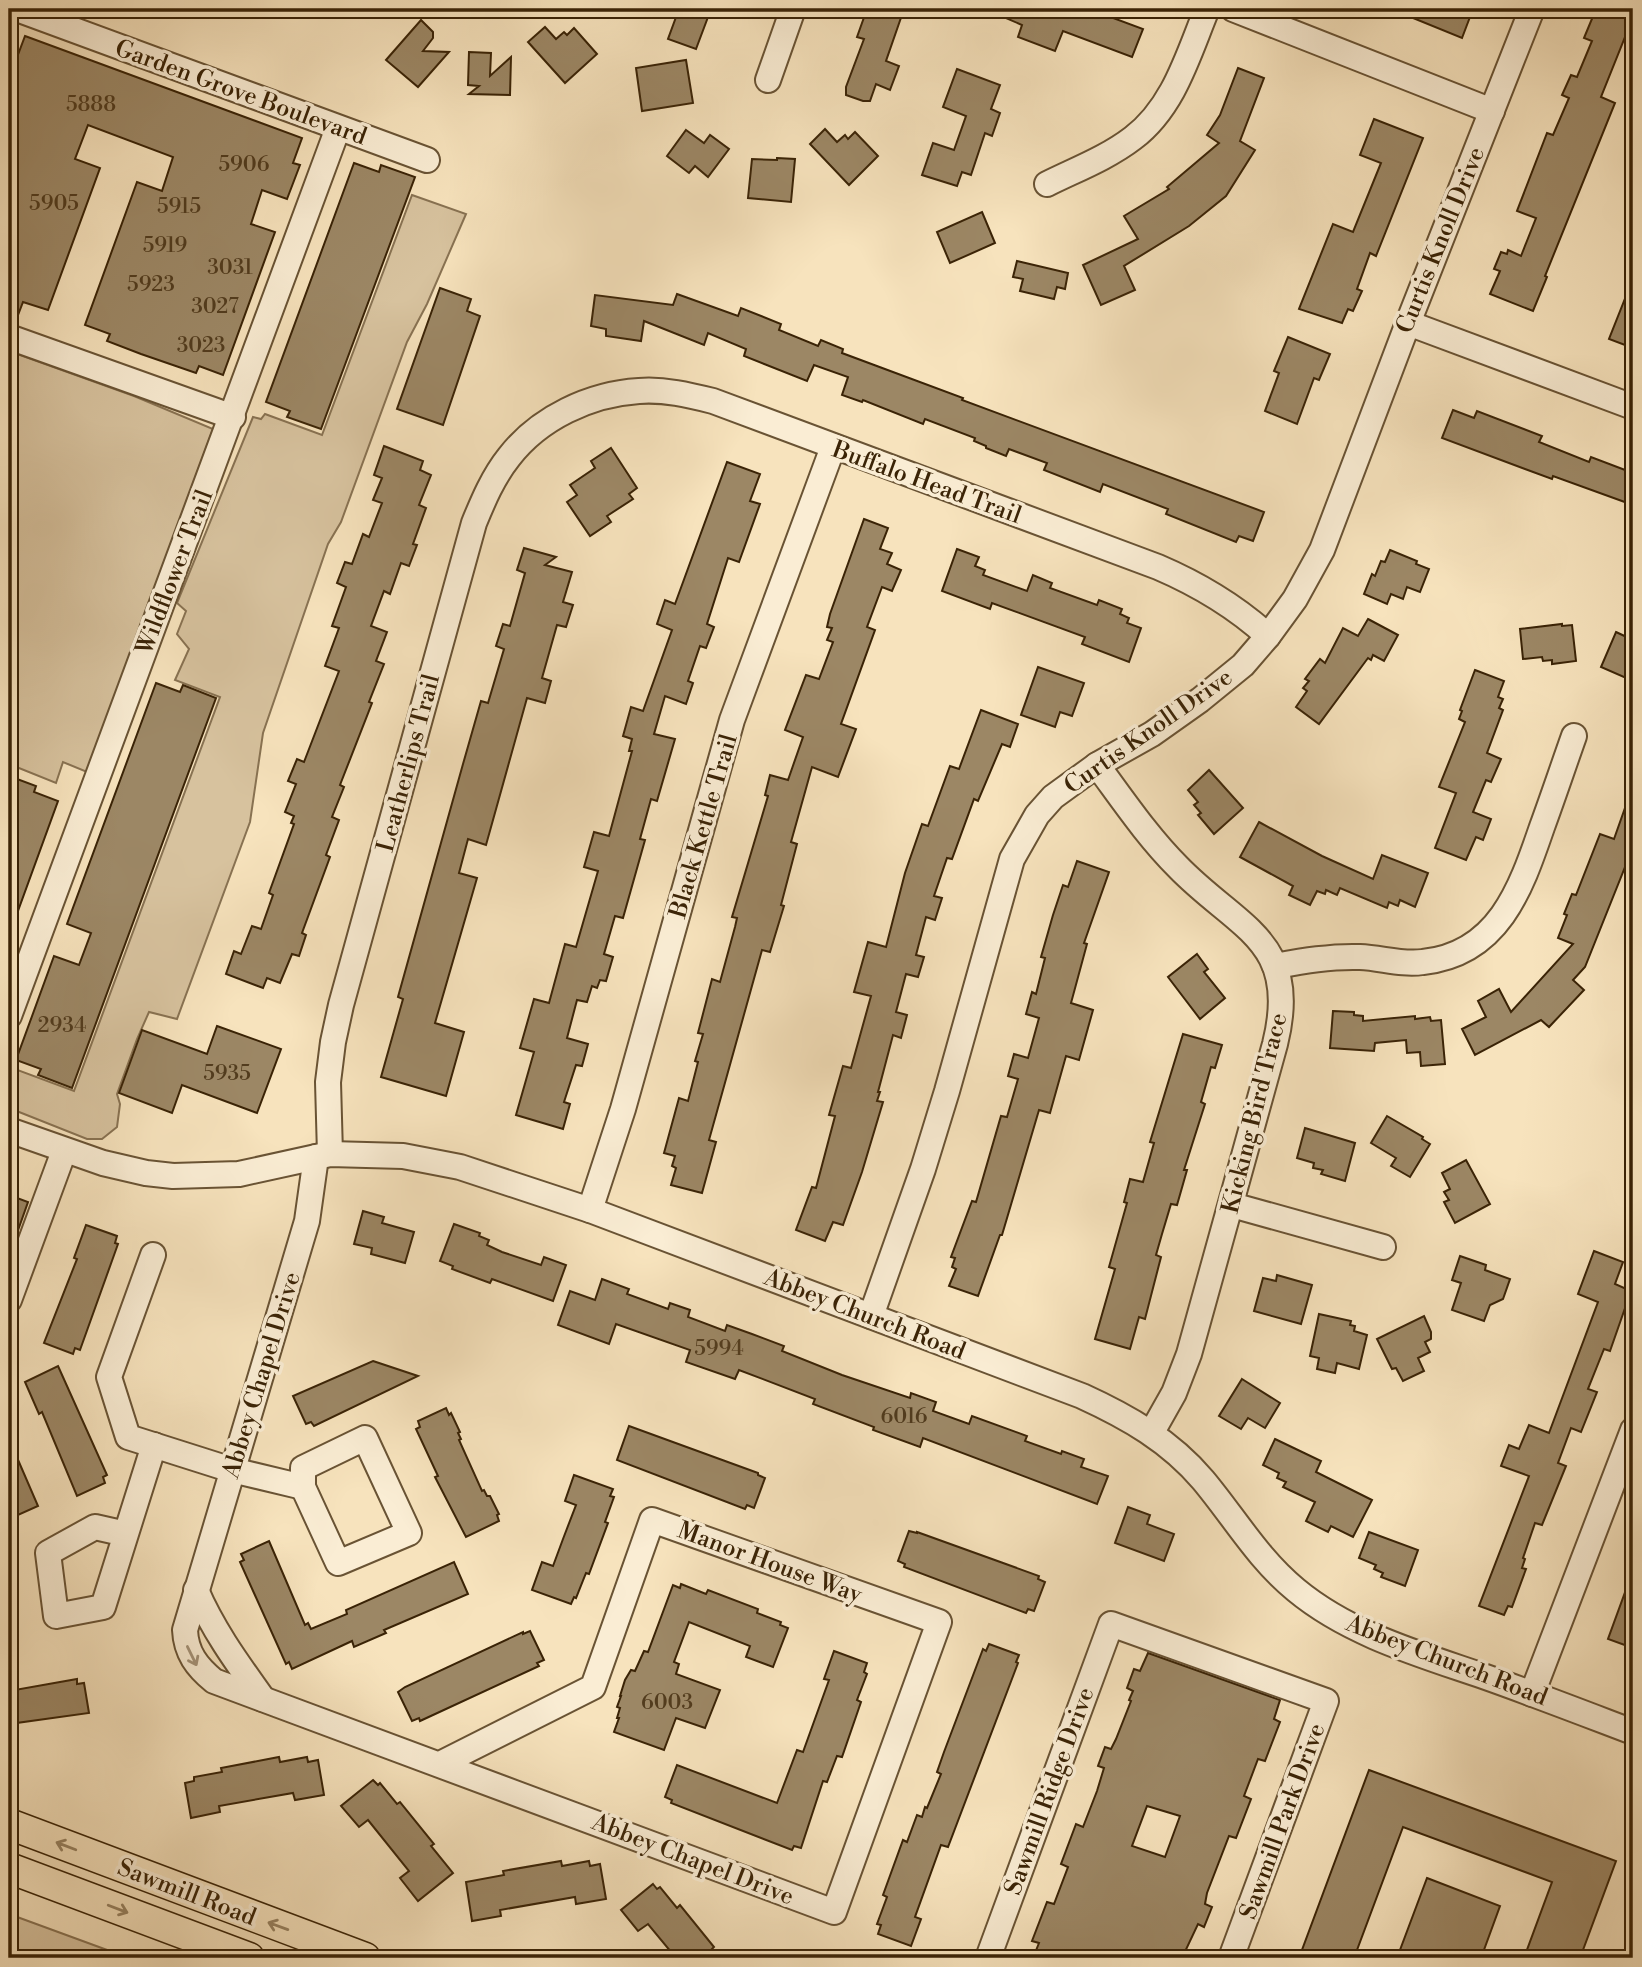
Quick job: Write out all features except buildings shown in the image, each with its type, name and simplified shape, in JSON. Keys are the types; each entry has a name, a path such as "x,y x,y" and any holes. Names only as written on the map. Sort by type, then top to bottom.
{"main road":[{"name":"Sawmill Road","path":"9,1824 365,1958"},
{"name":"Sawmill Road","path":"9,1868 249,1958"}],"street":[{"name":"Garden Grove Boulevard","path":"17,9 426,160"},
{"path":"768,80 793,9"},
{"path":"1047,184 1104,156 1147,126 1168,99 1180,77 1207,9"},
{"path":"1233,9 1492,111"},
{"name":"Curtis Knoll Drive","path":"871,1316 923,1169 1012,859 1037,815 1052,797 1097,765 1152,734 1200,701 1242,665 1268,636 1295,599 1322,550 1532,9"},
{"name":"Wildflower Trail","path":"9,1016 338,128"},
{"path":"1408,323 1633,407"},
{"path":"9,337 233,416"},
{"name":"Buffalo Head Trail","path":"568,409 604,396 640,391 678,393 713,401 1167,570 1208,590 1244,614 1268,636"},
{"name":"Leatherlips Trail","path":"323,1155 328,1082 341,1004 474,523 489,488 509,456 537,430 568,409"},
{"name":"Black Kettle Trail","path":"590,1210 623,1109 732,720 833,447"},
{"path":"1275,966 1316,959 1360,957 1404,964 1426,962 1447,957 1471,945 1493,928 1510,906 1522,883 1574,736"},
{"name":"Kicking Bird Trace","path":"1097,765 1153,840 1195,883 1257,935 1271,954 1282,1002 1282,1017 1189,1354 1174,1393 1152,1432"},
{"name":"Abbey Church Road","path":"9,1130 64,1151 124,1169 173,1176 239,1174 323,1155 403,1156 492,1176 590,1210 1082,1396 1121,1414 1152,1432 1202,1479 1265,1561 1296,1591 1367,1634 1633,1732"},
{"path":"9,1300 64,1151"},
{"name":"Abbey Chapel Drive","path":"323,1155 307,1221 185,1630 194,1661 199,1669 214,1681 834,1912 939,1622"},
{"path":"1232,1205 1382,1247"},
{"path":"153,1255 109,1377 128,1437 232,1470 303,1487"},
{"path":"1532,1694 1633,1430"},
{"path":"365,1438 409,1533 338,1563 303,1487 303,1468 365,1438"},
{"path":"126,1534 155,1445"},
{"name":"Manor House Way","path":"440,1764 593,1687 652,1520 939,1622"},
{"path":"196,1590 208,1619 263,1699"},
{"name":"Sawmill Ridge Drive","path":"988,1958 1111,1624"},
{"name":"Sawmill Park Drive","path":"1111,1624 1326,1701 1231,1958"}],"shaded area":[{"path":"412,195 466,214 427,304 407,342 341,522 328,544 263,733 250,822 177,1019 149,1012 117,1094 120,1104 117,1127 102,1139 87,1139 9,1108 9,1073 15,1069 74,1091 220,697 175,680 189,649 177,634 186,611 177,603 253,417 261,419 265,414 322,435"},
{"path":"9,351 134,396 213,429 87,772 63,762 56,783 9,764"},
{"path":"9,1914 129,1958 9,1958"}]}
